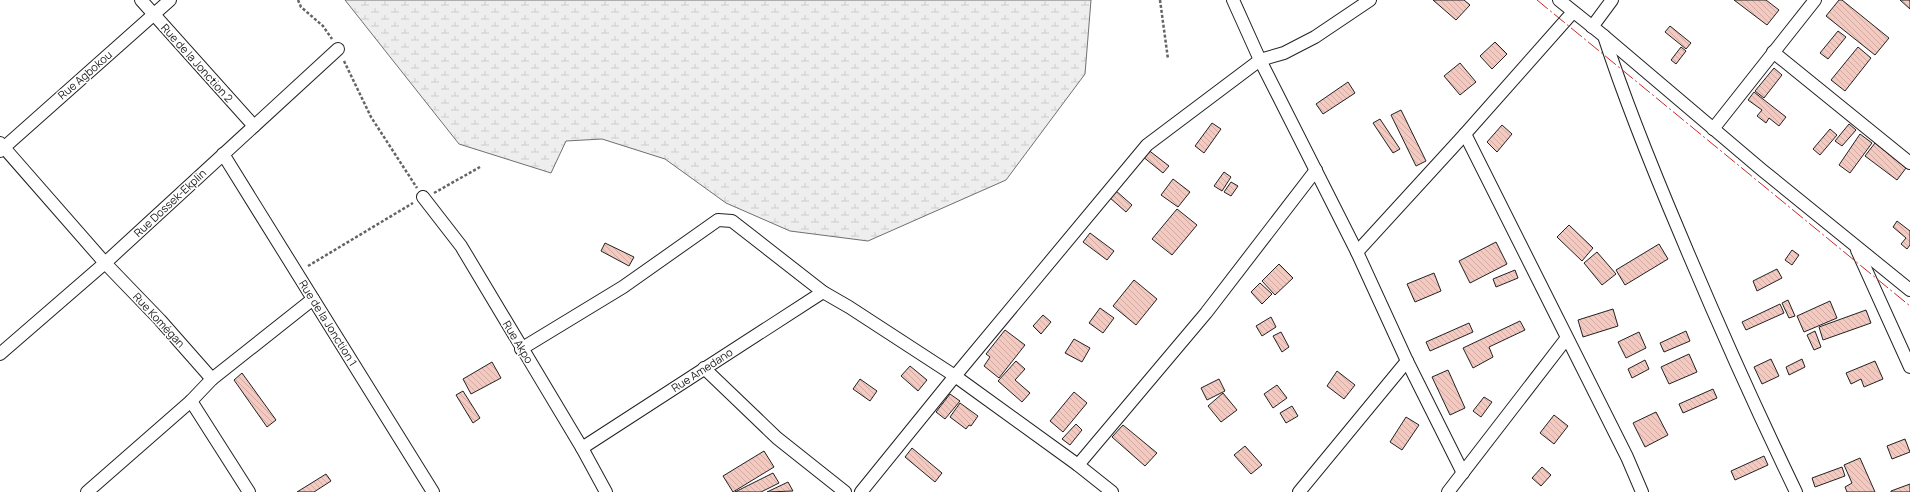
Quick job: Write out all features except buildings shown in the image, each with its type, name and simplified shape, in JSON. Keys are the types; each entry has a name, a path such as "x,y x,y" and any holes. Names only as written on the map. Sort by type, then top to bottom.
{"street":[{"name":"Rue de la Jonction 2","path":"140,0 254,126"},
{"name":"Rue Agbokou","path":"1,147 170,0"},
{"path":"1233,0 1260,60 1357,252 1407,361 1463,473"},
{"path":"861,492 955,376 1147,145 1260,60 1284,52 1315,37 1370,0"},
{"path":"1559,0 1855,247 1910,290"},
{"path":"1592,27 1612,0"},
{"path":"1713,129 1815,0"},
{"path":"1357,252 1465,134 1573,12"},
{"path":"1604,36 1624,98 1677,226 1749,394 1796,492"},
{"name":"Rue Dossek-Ekplin","path":"0,354 105,263 338,49"},
{"path":"1773,52 1910,163"},
{"path":"1465,134 1566,339 1627,457 1642,492"},
{"name":"Rue Komégan","path":"1,147 105,263 160,320 212,379"},
{"name":"Rue de la Jonction 1","path":"223,154 433,492"},
{"path":"1078,465 1206,313 1316,170"},
{"name":"Rue Akpo","path":"423,197 461,246 521,349 582,448 606,492"},
{"path":"521,349 623,287 718,220 732,221 823,292 849,307 955,376 1078,465 1112,492"},
{"path":"1855,247 1910,367"},
{"name":"Rue Amedano","path":"582,448 823,292"},
{"path":"87,492 191,401 212,379 313,298"},
{"path":"1448,492 1566,339"},
{"path":"1300,492 1407,361"},
{"path":"704,368 777,438 845,492"},
{"path":"191,401 249,492"}],"path":[{"path":"298,0 302,7 323,26 338,49 371,117 423,197"},
{"path":"1160,0 1168,59"},
{"path":"297,273 369,228"}],"green space":[{"path":"345,0 1091,0 1085,74 1006,180 868,241 790,231 726,203 665,159 602,139 566,141 551,173 459,144"}],"power":[{"path":"1537,0 1910,306"}]}
